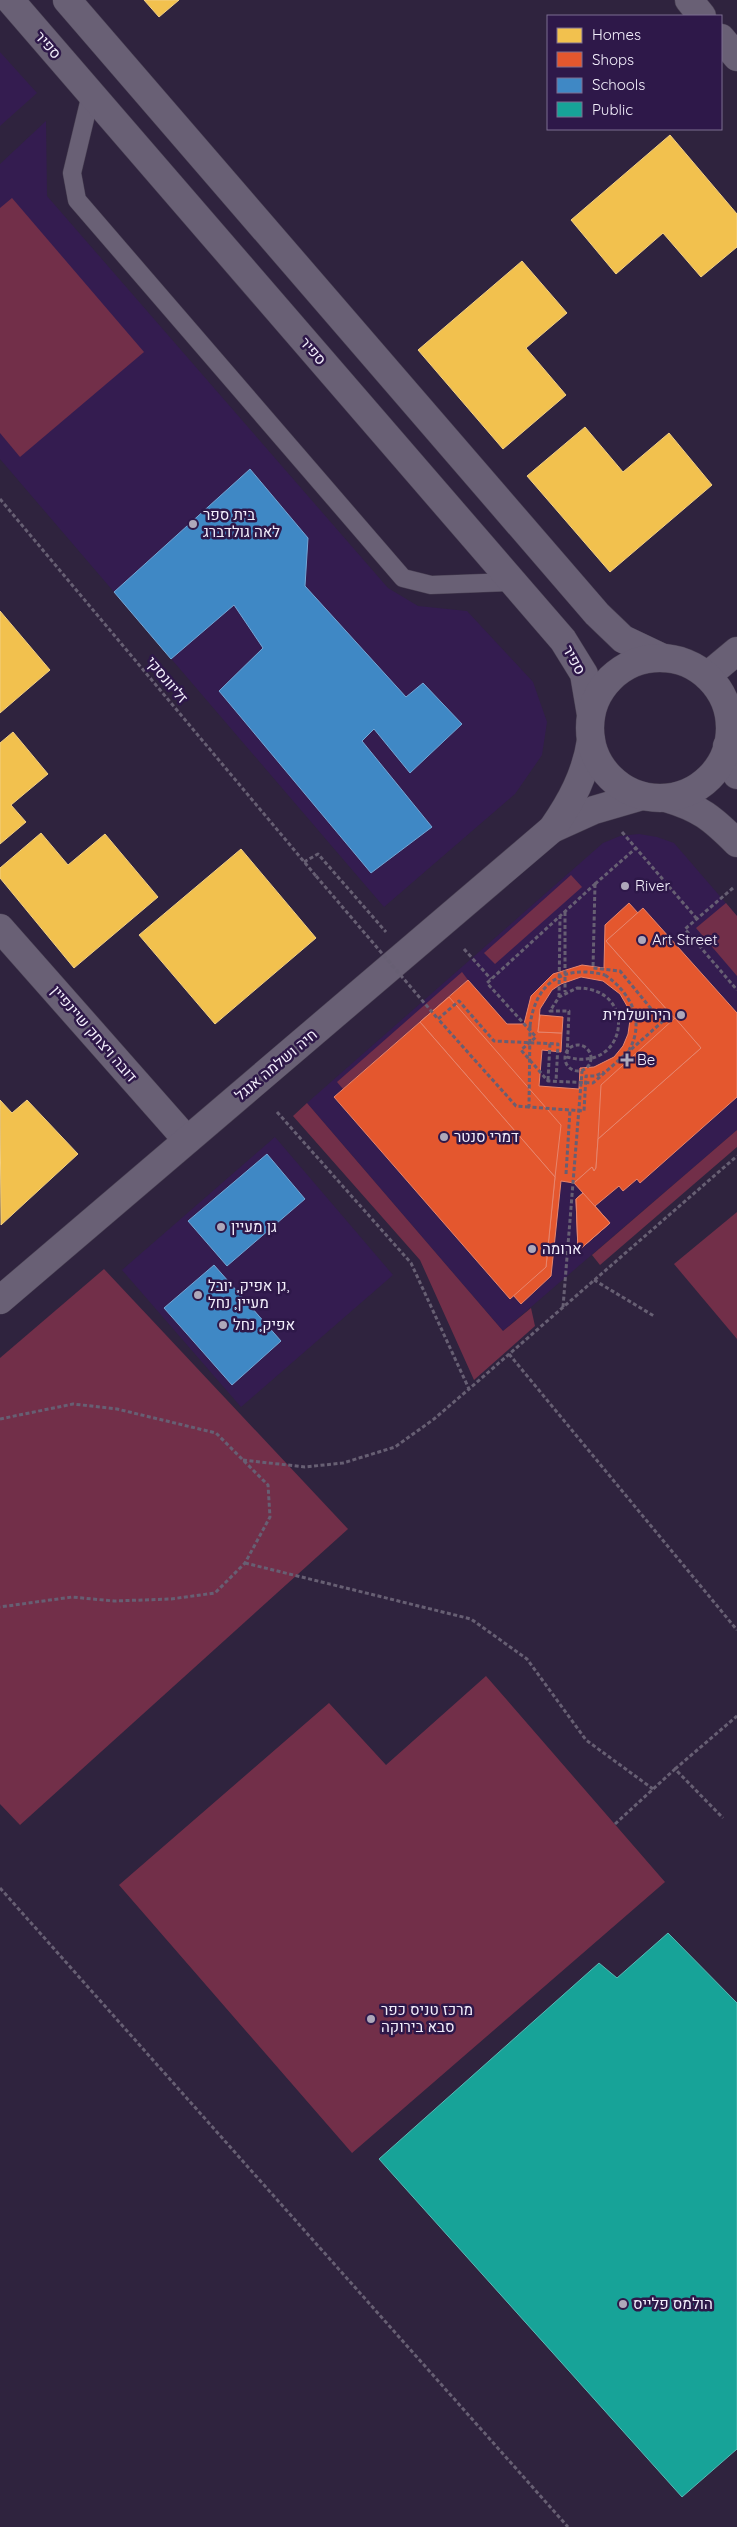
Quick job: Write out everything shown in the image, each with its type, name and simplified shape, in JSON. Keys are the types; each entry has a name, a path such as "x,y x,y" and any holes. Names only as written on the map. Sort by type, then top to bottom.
{"street":[{"name":"ספיר","path":"10,0 563,640 584,674 591,728"},
{"path":"67,0 597,614 623,639 663,658 694,667 707,676 719,691 727,708 730,727 727,746 719,766 704,781 686,792 654,797"},
{"path":"688,0 701,15"},
{"path":"722,39 737,57"},
{"path":"707,676 737,651"},
{"path":"663,658 643,660 625,668 608,680 597,696 591,728 597,759 608,776 623,788 687,804 712,817 737,842"},
{"name":"חיה ושלמה אנגל","path":"552,829 580,780 587,763 591,728"},
{"path":"727,746 737,775"},
{"name":"חיה ושלמה אנגל","path":"0,1300 552,829 594,810 654,797"},
{"name":"דובה ויצחק שיינפיין","path":"0,928 187,1140"}],"lane":[{"path":"91,94 72,173 77,200 383,555 403,578 431,585 513,582"}],"path":[{"name":"זליוונסקי","path":"0,499 438,1019 516,1106 529,1107"},
{"path":"617,826 697,919"},
{"path":"595,884 592,968 620,971 662,1022 594,1083 548,1081 521,1050 536,1037 486,982 491,979 595,884 636,848"},
{"path":"304,862 318,854 405,954"},
{"path":"733,888 685,929 737,990"},
{"path":"565,912 565,992"},
{"path":"559,997 560,916"},
{"path":"464,949 491,979"},
{"path":"588,971 605,975 618,984 629,997 635,1012 636,1029 632,1045 623,1059 611,1070 595,1076 586,1076 584,1111 570,1110 529,1107 530,1026 532,1011 537,997 547,986 559,977 574,972 588,971"},
{"path":"577,988 590,988 601,993 611,1001 617,1012 619,1024 617,1036 611,1047 602,1055 582,1060 567,1057 569,1011 550,1010 559,997 565,992 577,988"},
{"path":"438,1019 459,1001 494,1041 558,1044 556,1081"},
{"path":"548,1081 550,1043"},
{"path":"563,1308 580,1083 582,1071 589,1065 590,1053 580,1045 571,1046 566,1052 566,1064 571,1070 582,1071"},
{"path":"566,1174 570,1110"},
{"path":"277,1112 411,1263 468,1390"},
{"path":"243,1460 305,1467 344,1463 395,1447 434,1419 737,1156"},
{"path":"594,1280 654,1316"},
{"path":"509,1354 737,1630"},
{"path":"0,1419 72,1404 116,1409 216,1433 268,1485 270,1517 245,1563 215,1593 171,1599 114,1602 72,1597 0,1607"},
{"path":"245,1563 471,1619 527,1659 586,1740 653,1789"},
{"path":"615,1824 737,1716"},
{"path":"675,1769 723,1818"},
{"path":"0,1888 568,2527"}],"shaded area":[{"path":"0,52 37,93 0,126"},
{"name":"בית ספר לאה גולדברג","path":"46,121 47,196 388,588 418,606 467,611 533,682 547,722 542,755 515,794 384,907 0,459 0,164"},
{"path":"12,198 144,352 20,457 0,433 0,208"},
{"path":"639,834 657,837 674,843 737,916 737,1130 503,1331 307,1103 603,843 620,836"},
{"path":"571,875 582,887 495,964 484,953"},
{"path":"726,903 737,916 737,976 696,928"},
{"path":"462,972 468,980 343,1089 337,1082"},
{"path":"307,1103 503,1331 531,1308 535,1326 474,1380 420,1260 293,1116"},
{"path":"737,1130 737,1147 600,1265 592,1255"},
{"path":"275,1137 393,1275 241,1407 122,1270"},
{"path":"737,1212 737,1339 674,1264"},
{"path":"104,1269 348,1529 20,1825 0,1804 0,1358"},
{"name":"מרכז טניס כפר סבא בירוקה","path":"486,1676 665,1882 352,2153 119,1885 329,1703 386,1765"}],"building: Homes":[{"path":"144,0 179,0 159,17"},
{"path":"670,135 737,214 737,247 701,277 663,233 616,274 571,220"},
{"path":"522,261 567,313 526,348 566,395 503,449 418,350"},
{"path":"585,427 623,472 669,433 712,485 610,572 527,476"},
{"path":"0,611 50,670 0,713"},
{"path":"13,732 48,774 11,805 26,822 0,844 0,743"},
{"path":"41,833 68,865 105,834 158,897 74,968 0,878 0,868"},
{"path":"241,849 316,938 215,1024 139,935"},
{"path":"0,1100 12,1113 27,1100 78,1154 1,1225"}],"building: Shops":[{"path":"629,903 638,913 606,941 701,1048 598,1139 596,1168 594,1171 592,1167 574,1183 561,1181 551,1276 521,1304 513,1295 546,1267 555,1177 420,1022 468,980 507,1024 524,1024 531,996 553,974 582,965 604,968 605,925","holes":["581,977 603,981 620,994 627,1006 630,1020 628,1034 623,1046 614,1057 594,1067 580,1068 579,1089 539,1086 542,1050 561,1052 562,1033 538,1032 540,1009 552,990 561,984"]},
{"path":"643,908 737,1013 737,1097 640,1183 637,1179 623,1191 619,1186 595,1206 610,1223 578,1251 576,1199 583,1193 574,1183 592,1167 594,1171 596,1168 598,1139 701,1048 606,941"},
{"path":"449,997 561,1125 555,1177 420,1022"},
{"path":"540,1015 563,1017 562,1033 538,1032"},
{"path":"675,1018 701,1048 598,1139 601,1085"},
{"name":"דמרי סנטר","path":"420,1022 555,1177 546,1267 510,1299 334,1097"},
{"path":"583,1193 610,1223 578,1251 576,1199"}],"building: Schools":[{"name":"בית ספר לאה גולדברג","path":"250,469 308,538 305,586 406,697 423,683 462,724 410,773 374,729 362,741 432,827 371,873 219,691 263,648 234,605 171,659 114,592"},
{"path":"267,1154 305,1199 227,1266 188,1221"},
{"name":"אפיק, נחל","path":"214,1265 281,1341 232,1385 164,1308"}],"building: Public":[{"name":"הולמס פלייס","path":"668,1933 737,2003 737,2449 682,2497 379,2159 599,1963 617,1978"}],"place":[{"name":"בית ספר לאה גולדברג","path":"193,524"},
{"name":"River","path":"625,886"},
{"name":"Art Street","path":"642,940"},
{"name":"הירושלמית","path":"681,1015"},
{"name":"Be","path":"627,1060"},
{"name":"דמרי סנטר","path":"444,1137"},
{"name":"גן מעיין","path":"221,1227"},
{"name":"ארומה","path":"532,1249"},
{"name":"גן אפיק, יובל, מעיין, נחל","path":"198,1295"},
{"name":"אפיק, נחל","path":"223,1325"},
{"name":"מרכז טניס כפר סבא בירוקה","path":"371,2019"},
{"name":"הולמס פלייס","path":"623,2304"}]}
